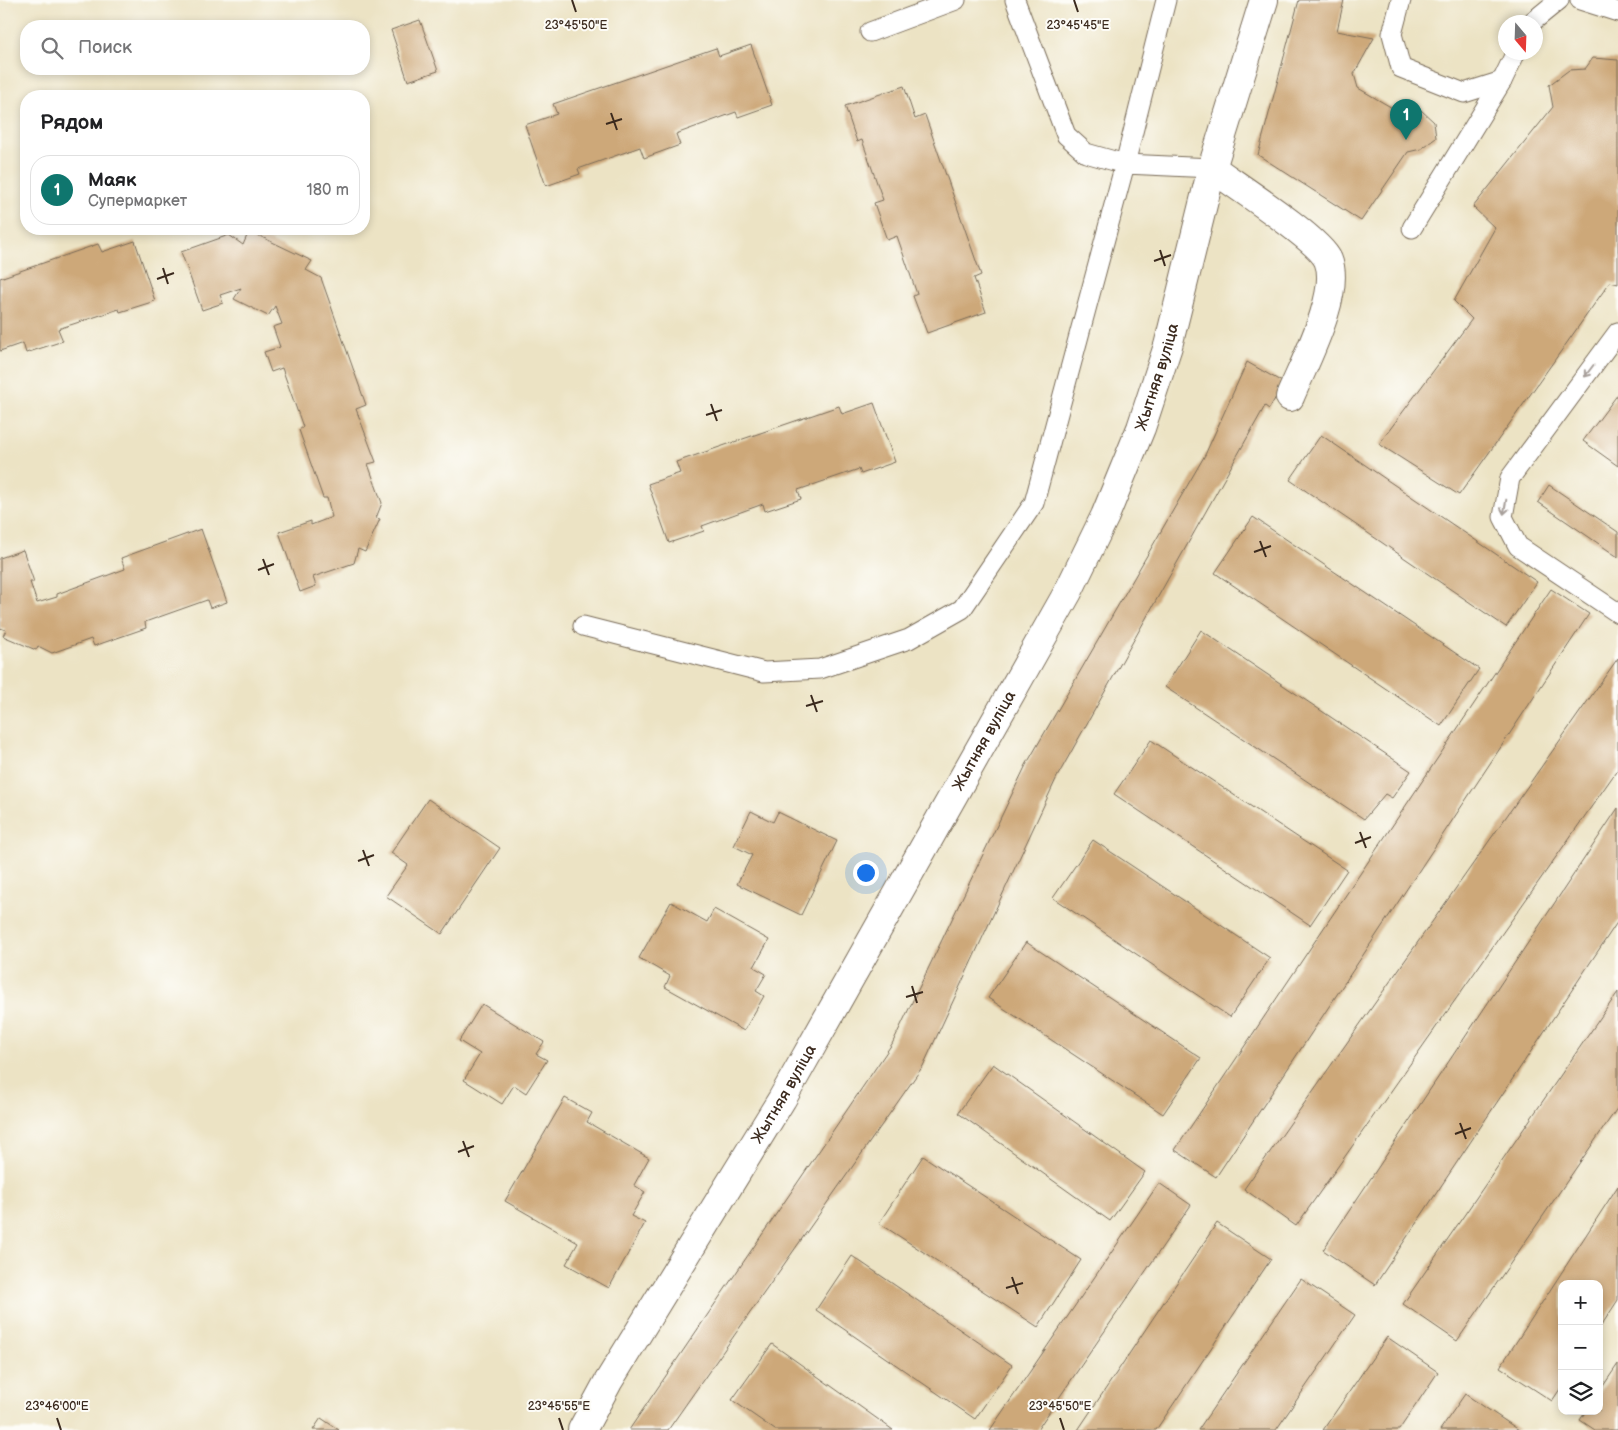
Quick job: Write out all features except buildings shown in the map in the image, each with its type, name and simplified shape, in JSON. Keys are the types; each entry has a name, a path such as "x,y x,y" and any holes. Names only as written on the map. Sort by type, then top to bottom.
{"street":[{"name":"Жытняя вуліца","path":"582,1430 614,1374 782,1099 1068,592 1105,516 1141,428 1168,346 1212,168 1264,0"},
{"path":"1212,168 1309,238 1328,260 1331,280 1328,306 1290,397"}],"lane":[{"path":"870,32 956,0"},
{"path":"1015,0 1066,135 1086,153 1125,164 1212,168"},
{"path":"583,626 764,672 820,669 910,639 962,609 1034,503 1125,164 1166,0"},
{"path":"1402,0 1392,34 1400,68 1464,92 1502,81"},
{"path":"1541,15 1559,0"},
{"path":"1580,0 1618,12"},
{"path":"1412,228 1502,81 1512,60"},
{"path":"1618,332 1510,478 1503,517 1518,546 1618,613"}],"place":[{"name":"Маяк","path":"1406,140"}]}
